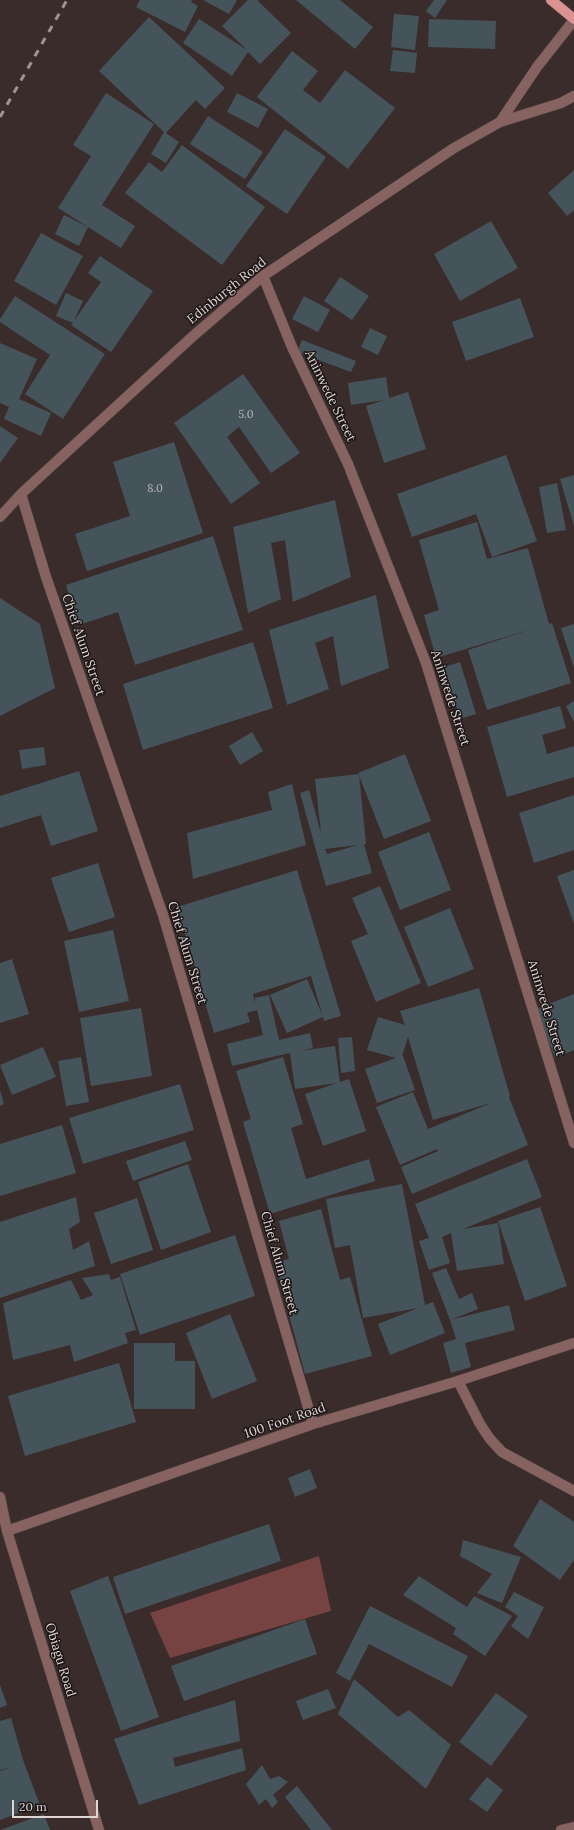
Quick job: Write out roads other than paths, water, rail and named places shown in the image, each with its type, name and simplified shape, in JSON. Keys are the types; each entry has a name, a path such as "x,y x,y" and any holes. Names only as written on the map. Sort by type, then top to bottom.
{"main road":[{"path":"551,0 574,19"}],"street":[{"path":"500,122 537,67 574,19"},
{"path":"500,122 561,103 574,96"},
{"name":"Edinburgh Road","path":"0,517 21,494 192,337 263,276 454,148 500,122"},
{"name":"Aninwede Street","path":"263,276 292,347 348,464 426,663 574,1143"},
{"name":"Chief Alum Street","path":"21,494 46,577 163,915 313,1424"},
{"name":"100 Foot Road","path":"8,1531 313,1424 458,1381 574,1343"},
{"path":"458,1381 480,1424 490,1440 502,1452 574,1491"},
{"name":"Obiagu Road","path":"0,1497 8,1531 99,1830"},
{"path":"561,1830 574,1827"}],"railway":[{"path":"0,117 67,0"}]}
